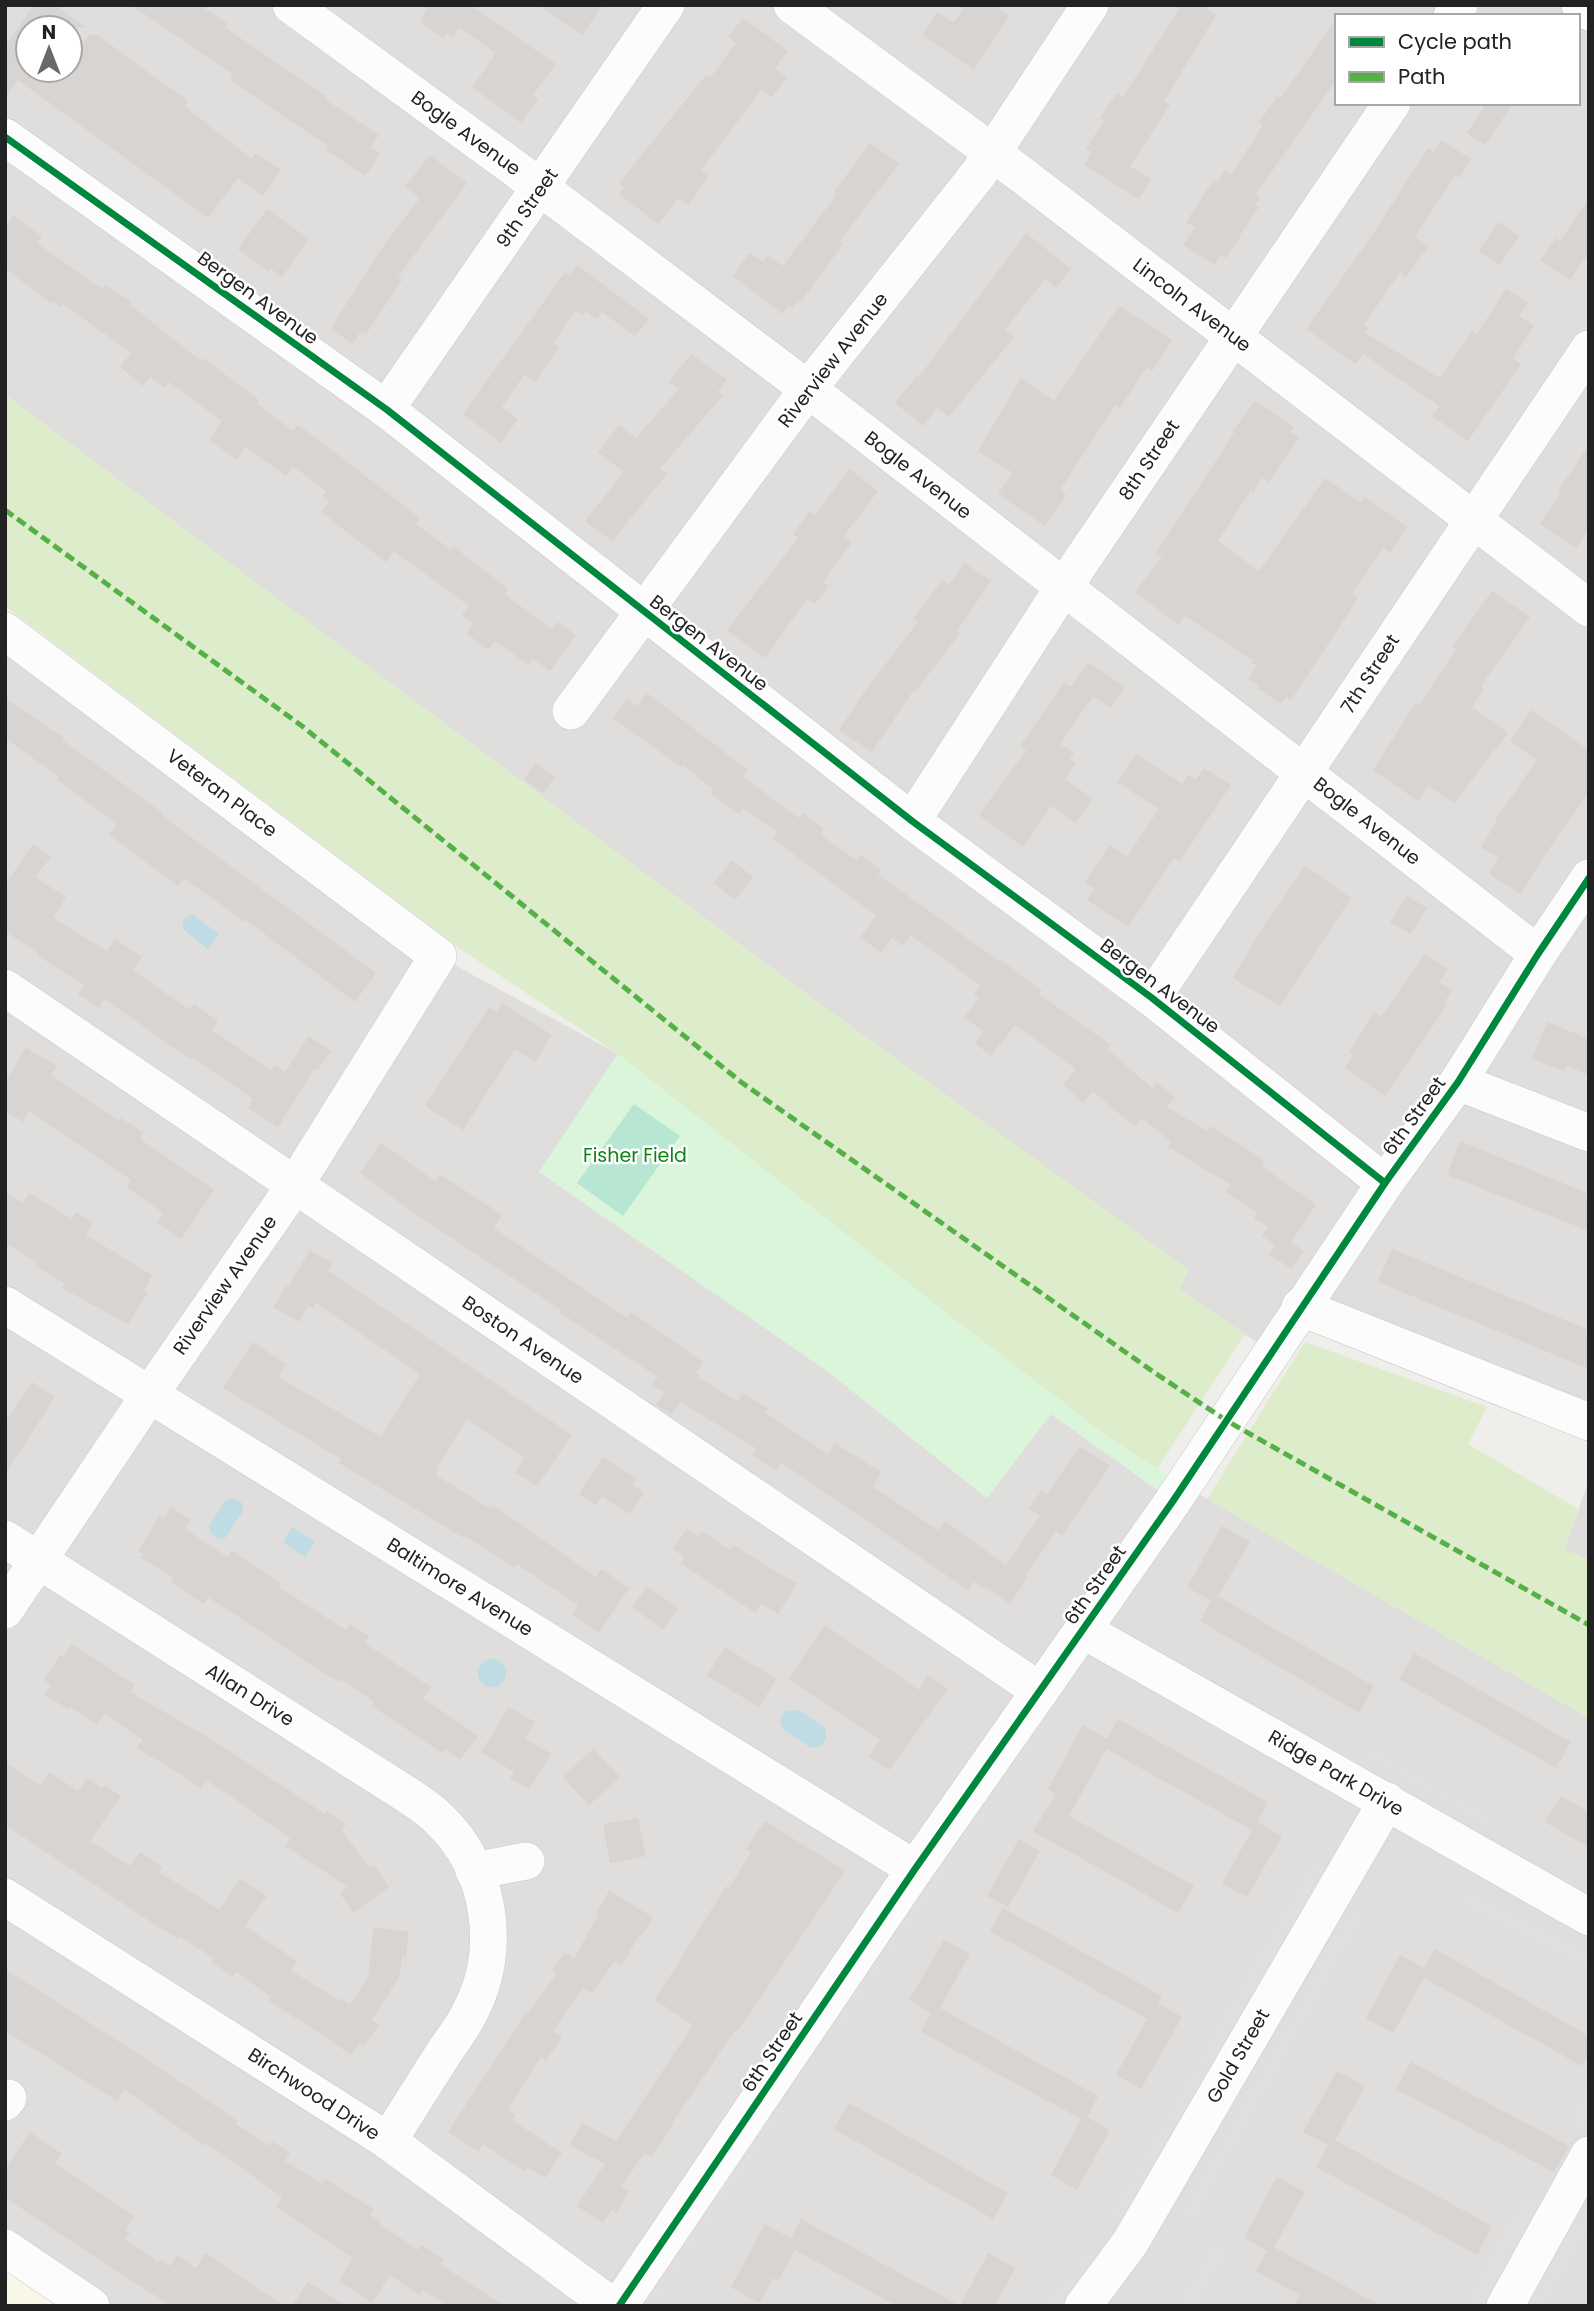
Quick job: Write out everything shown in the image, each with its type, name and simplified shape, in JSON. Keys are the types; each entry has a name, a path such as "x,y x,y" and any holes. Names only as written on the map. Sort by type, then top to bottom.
{"street":[{"name":"Bogle Avenue","path":"291,5 541,188 808,389 1538,954"},
{"name":"9th Street","path":"386,409 666,5"},
{"name":"Lincoln Avenue","path":"792,5 993,153 1589,608"},
{"name":"Riverview Avenue","path":"571,712 808,389 993,153 1090,5"},
{"path":"1580,5 1589,12"},
{"name":"8th Street","path":"912,821 1063,588 1391,105"},
{"name":"Bergen Avenue","path":"5,137 386,409 912,821 1152,998 1385,1182"},
{"name":"7th Street","path":"1152,998 1589,349"},
{"name":"Veteran Place","path":"5,631 438,956"},
{"name":"6th Street","path":"620,2306 915,1869 1173,1501 1385,1182 1458,1082 1589,878"},
{"name":"Riverview Avenue","path":"5,1610 295,1185 438,956"},
{"name":"Boston Avenue","path":"5,988 1040,1691"},
{"path":"1458,1082 1589,1133"},
{"name":"Baltimore Avenue","path":"5,1306 915,1869"},
{"path":"1300,1307 1589,1422"},
{"name":"Allan Drive","path":"5,1539 409,1796 439,1818 460,1843 481,1888 488,1917 484,1979 471,2011 388,2141"},
{"name":"Ridge Park Drive","path":"1083,1630 1589,1917"},
{"name":"Gold Street","path":"1083,2306 1130,2243 1387,1801"},
{"path":"474,1871 526,1861"},
{"name":"Birchwood Drive","path":"5,1897 388,2141 612,2306"},
{"path":"1505,2306 1589,2155"},
{"path":"5,2248 92,2306"}],"shaded area":[{"path":"5,5 1580,5 1589,12 1589,1422 1301,1308 1272,1353 1179,1289 1188,1270 809,996 5,395"},
{"path":"5,631 438,956 618,1054 539,1172 827,1371 987,1498 1051,1414 1173,1501 1183,1485 1589,1718 1589,2306 91,2306 5,2248"},
{"path":"1589,1480 1589,1560 1564,1550"},
{"path":"1034,1716 1049,1726 832,2049 817,2038"},
{"path":"1375,1746 1514,1828 1493,1833 1358,1755"},
{"path":"1310,1858 1326,1868 1121,2230 1104,2220"},
{"path":"1463,1886 1589,1951 1589,1973 1442,1896"},
{"path":"1353,1900 1366,1918 1191,2232 1179,2212"},
{"path":"1589,2075 1589,2122 1582,2135 1563,2125"},
{"path":"771,2102 787,2113 658,2306 634,2306"},
{"path":"1524,2188 1576,2216 1589,2194 1589,2233 1549,2306 1460,2306"},
{"path":"1212,2239 1232,2250 1200,2306 1173,2306"},
{"path":"5,2248 91,2306 5,2306"},
{"path":"1086,2248 1103,2261 1069,2306 1041,2306"}],"green space":[{"path":"5,395 809,996 1189,1270 1179,1289 1245,1334 1157,1469 1107,1436 950,1316 618,1054 463,951 5,606"},
{"name":"Fisher Field","path":"618,1054 1107,1436 1183,1485 1173,1501 1051,1414 987,1498 827,1371 539,1172"},
{"path":"634,1104 680,1136 623,1216 577,1183"},
{"path":"1305,1342 1487,1407 1468,1444 1578,1509 1564,1549 1589,1560 1589,1718 1207,1499"}],"water":[{"path":"192,914 219,934 208,949 183,929 184,920"},
{"path":"234,1498 242,1503 243,1511 225,1538 218,1539 210,1532 209,1526 226,1500"},
{"path":"292,1527 315,1542 305,1557 283,1542"},
{"path":"492,1659 502,1663 506,1673 502,1683 492,1687 482,1683 478,1673 482,1663"},
{"path":"799,1710 825,1728 826,1739 821,1746 811,1748 783,1729 780,1720 786,1711"}],"building":[{"path":"34,5 55,5 68,14 28,14"},
{"path":"131,5 200,5 227,23 224,27 379,135 370,147 380,154 365,176 326,150 328,146 230,80 233,74"},
{"path":"429,5 474,5 473,7 556,64 533,95 538,100 521,123 472,87 496,53 459,27 453,37 447,33 443,38 420,22"},
{"path":"539,5 603,5 582,35"},
{"path":"966,5 993,5 1009,16 974,69 923,35 937,12 954,23"},
{"path":"1182,5 1201,5 1216,15 1164,101 1170,105 1130,166 1151,179 1139,199 1084,165 1092,152 1086,149 1104,120 1100,118 1117,93 1123,97"},
{"path":"743,18 788,51 775,68 787,77 772,97 761,90 701,170 709,176 688,205 680,199 676,201 658,224 619,194 624,187 619,183 706,75 710,78 736,43 728,37"},
{"path":"1335,20 1335,82 1256,194 1260,197 1255,205 1259,207 1240,238 1226,258 1221,255 1214,265 1183,245 1195,228 1186,222 1214,179 1217,182 1225,171 1231,175 1263,125 1259,122 1278,96 1281,98"},
{"path":"14,34 15,84 5,97 5,47"},
{"path":"89,35 97,35 188,101 184,106 252,159 256,153 281,170 263,196 238,178 208,218 24,84 84,84 84,42"},
{"path":"1486,105 1512,105 1485,145 1467,133"},
{"path":"1441,140 1471,159 1459,178 1455,175 1415,237 1428,247 1406,277 1400,272 1364,325 1368,328 1365,333 1440,378 1472,331 1477,334 1506,289 1528,303 1519,316 1534,326 1513,358 1521,364 1468,441 1432,416 1439,406 1363,354 1356,364 1306,329 1373,234 1428,148 1434,152"},
{"path":"870,143 899,164 839,242 843,244 801,302 798,300 792,308 788,305 782,314 733,276 749,253 763,262 768,255 783,266 837,194 834,192"},
{"path":"430,155 467,183 398,277 402,280 366,334 361,331 352,344 331,328 382,248 420,198 405,187"},
{"path":"1589,198 1589,253 1570,280 1540,260 1556,238 1560,241"},
{"path":"267,209 309,239 282,277 271,269 269,272 238,249"},
{"path":"14,215 42,237 37,243 102,289 106,285 131,302 129,304 201,361 203,358 259,400 257,404 293,431 298,425 420,518 416,524 451,550 453,546 508,589 504,594 552,629 558,622 576,635 550,671 532,658 528,665 495,641 488,650 466,633 473,623 462,615 469,606 394,551 386,562 321,512 329,502 322,496 326,491 293,466 286,476 246,447 236,460 209,440 222,421 169,382 165,388 150,377 143,386 120,367 131,353 63,304 61,307 52,301 50,303 5,268 5,227"},
{"path":"1498,222 1519,236 1499,265 1479,251"},
{"path":"1026,233 1071,269 1056,288 1045,279 1005,330 1014,337 949,417 937,408 923,426 895,403 917,376 919,377"},
{"path":"577,265 649,319 635,336 602,312 597,319 586,311 583,315 576,310 553,343 559,347 535,382 524,375 502,407 518,419 501,443 463,414 565,272 570,275"},
{"path":"1119,306 1172,340 1152,371 1147,367 1120,408 1116,405 1060,490 1066,495 1045,526 998,494 1013,473 978,451 1021,378 1054,401"},
{"path":"691,354 727,380 718,391 723,395 660,469 667,474 612,541 585,521 624,472 598,452 619,425 636,438 679,389 669,382"},
{"path":"1255,401 1294,427 1291,432 1299,437 1269,482 1262,478 1253,492 1251,490 1218,541 1259,571 1325,478 1361,503 1365,497 1407,527 1390,553 1383,548 1352,594 1358,598 1331,640 1291,700 1286,697 1281,704 1257,688 1259,685 1248,678 1257,666 1252,663 1254,661 1185,616 1178,625 1135,592 1162,557 1156,553 1234,433 1232,432"},
{"path":"1589,445 1589,529 1576,548 1540,524"},
{"path":"849,469 878,491 844,536 852,542 823,582 829,586 815,604 807,599 765,658 727,630 798,538 793,534 809,512 815,515"},
{"path":"965,563 991,581 957,631 960,633 915,692 913,691 872,752 839,730 867,688 918,622 913,619 942,580 949,585"},
{"path":"1492,591 1530,617 1481,686 1484,689 1472,707 1508,733 1454,803 1428,786 1418,801 1373,770 1416,702 1419,705 1456,650 1452,647"},
{"path":"1088,662 1125,687 1111,708 1093,696 1060,744 1074,753 1070,759 1076,763 1065,779 1093,799 1075,823 1051,806 1023,847 979,815 1026,750 1020,746 1064,683 1071,687"},
{"path":"647,693 748,770 743,777 799,818 803,813 824,829 820,834 857,861 861,855 881,870 878,874 1000,962 1001,960 1042,991 1039,994 1111,1045 1107,1049 1152,1088 1157,1083 1175,1097 1167,1107 1207,1131 1210,1126 1265,1161 1262,1166 1316,1205 1291,1242 1304,1251 1291,1269 1269,1254 1275,1245 1262,1236 1268,1227 1254,1218 1258,1213 1226,1192 1231,1185 1168,1147 1171,1142 1142,1118 1135,1127 1093,1092 1083,1103 1063,1085 1076,1069 1015,1025 991,1056 975,1043 984,1032 964,1017 979,998 974,994 981,986 911,935 902,946 892,938 881,953 860,937 876,916 773,839 778,832 743,808 739,814 710,793 713,789 683,765 681,767 613,718 627,699 637,706"},
{"path":"5,698 64,738 62,740 163,813 161,815 376,973 355,1002 246,920 245,922 184,878 178,886 109,835 117,824 5,738"},
{"path":"1531,710 1589,750 1589,792 1521,894 1489,874 1499,858 1481,847 1497,821 1495,820 1537,760 1510,741"},
{"path":"1136,754 1182,784 1188,775 1196,779 1204,768 1231,785 1180,861 1174,858 1128,927 1087,900 1095,888 1085,882 1110,845 1127,857 1159,809 1117,782"},
{"path":"536,763 555,777 543,793 524,779"},
{"path":"33,844 51,857 35,877 66,897 53,918 107,951 115,939 142,957 133,970 190,1010 194,1004 218,1021 212,1030 271,1070 275,1065 285,1072 309,1036 331,1051 317,1071 314,1069 278,1127 248,1108 253,1099 194,1058 193,1060 168,1044 105,999 99,1008 78,994 84,985 5,931 5,885"},
{"path":"732,860 753,877 735,900 714,883"},
{"path":"1305,866 1351,898 1280,1006 1233,978 1254,941"},
{"path":"1407,896 1427,908 1410,934 1390,922"},
{"path":"1425,954 1448,969 1439,982 1452,990 1444,1003 1447,1005 1385,1096 1345,1068 1354,1055 1349,1052 1374,1012 1381,1017"},
{"path":"502,1003 552,1035 535,1062 515,1049 463,1130 425,1106 489,1007 496,1012"},
{"path":"1547,1022 1589,1039 1589,1075 1566,1066 1564,1071 1532,1059"},
{"path":"26,1048 57,1066 51,1075 119,1121 121,1118 144,1133 140,1139 214,1190 181,1239 157,1222 163,1213 127,1187 131,1180 29,1111 23,1122 5,1111 5,1082"},
{"path":"1460,1141 1589,1194 1589,1231 1447,1175"},
{"path":"381,1143 436,1182 440,1174 502,1215 494,1228 627,1318 631,1312 703,1362 696,1373 698,1377 738,1401 743,1393 768,1408 765,1413 828,1454 835,1443 881,1472 873,1487 938,1530 945,1521 1006,1565 1040,1516 1029,1508 1042,1490 1047,1494 1080,1446 1110,1466 1062,1536 1056,1532 1025,1576 1027,1578 1010,1604 974,1582 968,1590 782,1463 776,1471 752,1455 757,1449 681,1402 671,1415 656,1405 664,1392 652,1385 658,1377 414,1213 360,1173"},
{"path":"5,1192 23,1203 29,1193 72,1219 76,1212 93,1222 86,1235 152,1275 144,1290 148,1292 128,1324 62,1288 65,1284 35,1265 37,1262 5,1243"},
{"path":"1392,1249 1589,1330 1589,1369 1378,1282"},
{"path":"310,1250 332,1263 328,1271 572,1435 537,1486 515,1472 525,1458 467,1419 436,1469 436,1475 491,1509 494,1506 596,1577 602,1569 629,1588 599,1633 572,1615 578,1605 517,1564 515,1568 466,1536 464,1538 339,1463 341,1459 223,1388 253,1342 286,1364 278,1377 381,1437 420,1374 316,1303 313,1308 308,1306 299,1322 273,1307"},
{"path":"32,1382 55,1397 5,1474 5,1423"},
{"path":"603,1457 636,1479 633,1485 644,1493 630,1514 602,1496 596,1505 579,1494"},
{"path":"171,1507 191,1520 185,1529 228,1557 232,1550 281,1584 279,1587 346,1630 350,1624 369,1636 365,1643 431,1687 423,1698 478,1736 460,1760 445,1749 442,1753 372,1706 374,1702 341,1679 338,1682 208,1597 204,1604 171,1582 173,1578 141,1558 144,1554 138,1551 160,1515 164,1518"},
{"path":"1222,1526 1250,1542 1218,1596 1374,1686 1359,1713 1200,1621 1211,1601 1187,1587"},
{"path":"687,1529 698,1536 702,1531 730,1550 733,1545 797,1584 778,1614 761,1604 755,1613 680,1563 684,1557 673,1549"},
{"path":"647,1586 678,1609 663,1629 632,1607"},
{"path":"825,1625 919,1690 928,1675 948,1689 889,1770 869,1756 880,1740 789,1679"},
{"path":"72,1644 135,1685 130,1692 211,1739 325,1814 327,1811 346,1824 342,1830 369,1868 374,1865 389,1887 353,1913 340,1893 348,1887 285,1846 290,1838 206,1780 201,1788 137,1748 143,1740 105,1714 97,1725 44,1694 51,1685 44,1680 60,1655 63,1657"},
{"path":"725,1647 776,1679 759,1707 707,1676"},
{"path":"1414,1653 1571,1742 1556,1768 1399,1679"},
{"path":"509,1707 535,1722 525,1738 551,1754 529,1789 510,1778 514,1772 481,1752"},
{"path":"1118,1719 1268,1802 1257,1822 1282,1836 1247,1897 1222,1884 1252,1830 1106,1749 1069,1816 1194,1886 1178,1913 1033,1831 1056,1794 1048,1789 1083,1725 1107,1739"},
{"path":"593,1749 620,1777 589,1805 563,1777"},
{"path":"5,1762 40,1786 49,1772 78,1791 87,1778 121,1796 90,1841 130,1866 140,1852 162,1867 159,1872 219,1910 240,1879 267,1896 245,1926 297,1961 291,1970 339,2001 341,1998 350,2005 368,1977 374,1927 409,1932 406,1957 402,1957 399,1977 372,2020 379,2025 364,2045 360,2042 351,2055 269,2001 271,1997 236,1972 233,1977 211,1962 214,1959 180,1936 178,1939 146,1919 5,1825"},
{"path":"1561,1796 1589,1812 1589,1847 1545,1822"},
{"path":"638,1818 646,1856 610,1863 603,1824"},
{"path":"765,1821 845,1871 651,2157 645,2152 621,2187 629,2192 616,2213 612,2210 603,2223 577,2206 605,2164 569,2145 582,2123 616,2141 693,2025 655,2000 726,1886 729,1888 751,1852 746,1849"},
{"path":"1019,1839 1040,1851 1008,1907 987,1896"},
{"path":"609,1891 653,1917 622,1965 615,1961 592,1993 583,1987 553,2031 562,2037 546,2061 541,2057 508,2110 515,2114 512,2120 562,2153 545,2178 527,2167 524,2171 483,2144 479,2152 448,2132 526,2013 528,2014 556,1974 552,1971 565,1952 574,1958"},
{"path":"1003,1908 1162,1996 1158,2004 1182,2017 1141,2089 1116,2075 1147,2019 990,1931"},
{"path":"944,1940 970,1954 940,2008 1098,2096 1087,2117 1110,2130 1077,2190 1051,2175 1081,2119 921,2032 931,2013 909,2000"},
{"path":"1435,1949 1589,2036 1589,2054 1582,2066 1424,1978 1393,2033 1366,2018 1400,1955 1424,1968"},
{"path":"5,1969 137,2053 238,2121 236,2124 268,2146 272,2141 290,2153 285,2161 322,2184 325,2179 374,2209 370,2215 381,2222 380,2224 418,2250 422,2245 444,2260 440,2264 504,2306 447,2306 423,2290 419,2295 390,2275 372,2303 339,2281 353,2258 276,2207 282,2197 124,2089 117,2101 5,2031"},
{"path":"1411,2062 1569,2146 1554,2172 1396,2089"},
{"path":"1337,2071 1365,2086 1335,2140 1492,2226 1477,2255 1316,2167 1328,2145 1303,2132"},
{"path":"849,2103 1008,2193 993,2219 834,2129"},
{"path":"30,2132 62,2154 55,2163 134,2216 125,2230 130,2233 125,2239 158,2262 160,2259 170,2266 178,2255 196,2268 205,2253 284,2306 171,2306 28,2213 5,2197 5,2169"},
{"path":"1277,2177 1305,2192 1274,2247 1381,2306 1294,2306 1300,2295 1256,2271 1267,2251 1244,2238"},
{"path":"801,2219 960,2306 897,2306 795,2250 778,2281 773,2278 759,2303 731,2287 765,2224 791,2238"},
{"path":"988,2253 1015,2268 995,2306 960,2306"},
{"path":"308,2282 346,2306 292,2306"}],"marked path":[{"path":"5,510 302,726 741,1082 1227,1421 1589,1625"}],"cycle path":[{"path":"5,137 386,409 912,821 1152,998 1385,1183"},
{"path":"619,2306 915,1869 1173,1501 1385,1183 1458,1082 1589,878"}]}
